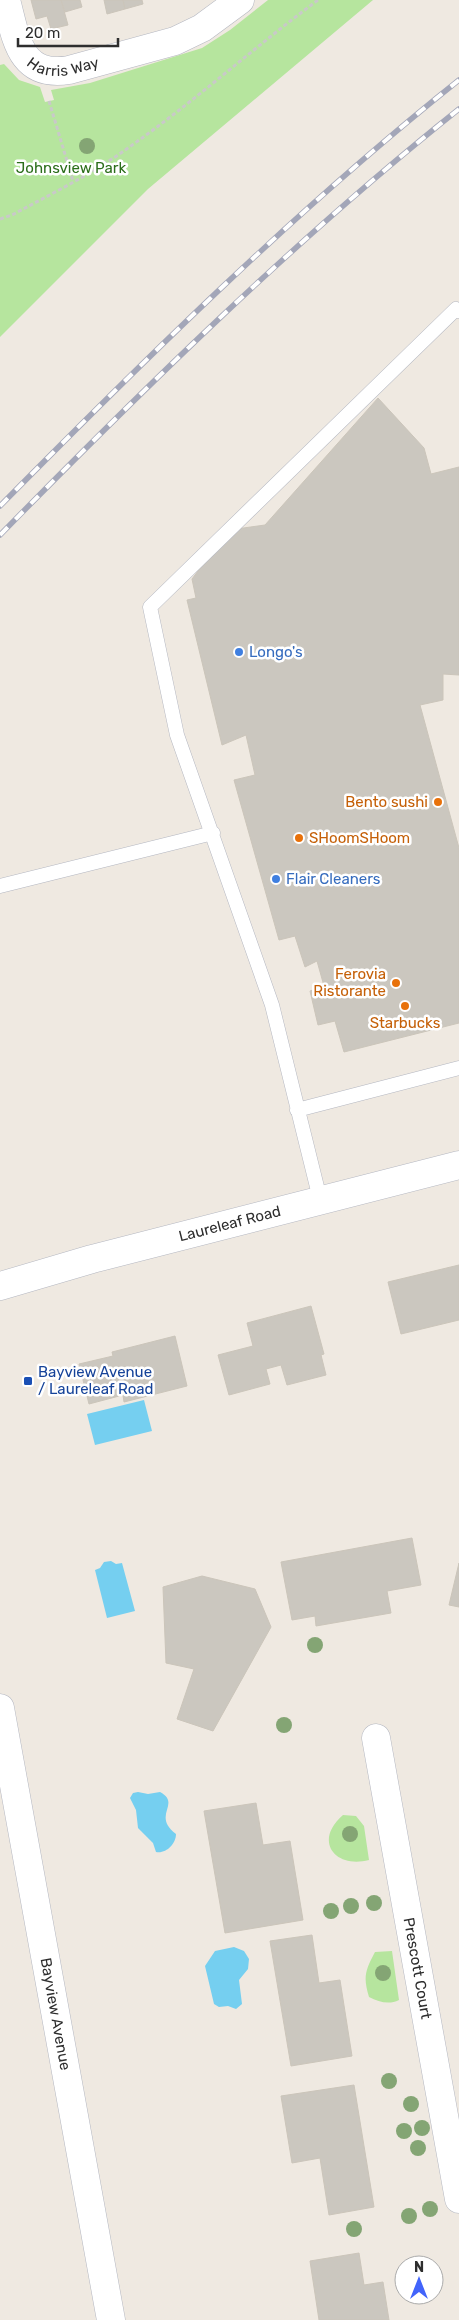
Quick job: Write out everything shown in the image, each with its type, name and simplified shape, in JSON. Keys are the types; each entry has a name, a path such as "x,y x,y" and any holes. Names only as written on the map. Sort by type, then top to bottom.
{"street":[{"name":"Harris Way","path":"6,0 20,50 25,57 39,68 54,71 69,70 175,41 202,28 240,0"},
{"name":"Laureleaf Road","path":"0,1286 320,1200 459,1165"},
{"name":"Bayview Avenue","path":"0,1708 111,2320"},
{"name":"Prescott Court","path":"376,1738 459,2199"}],"lane":[{"path":"320,1200 272,1005 177,735 150,607 456,309 459,311"},
{"path":"0,886 212,833"},
{"path":"297,1110 459,1068"}],"path":[{"path":"0,219 12,215 73,181 134,144 203,93 278,30 318,0"},
{"path":"39,68 73,181"}],"green space":[{"name":"Johnsview Park","path":"268,0 373,0 148,189 0,337 0,65 4,64 19,80 40,87 45,102 54,100 51,90 90,83 202,48 230,30"},
{"path":"343,1815 356,1816 364,1826 369,1860 357,1862 346,1860 338,1857 332,1851 329,1843 330,1834 334,1825"},
{"path":"392,1951 399,2000 384,2002 369,1997 366,1974 375,1952"}],"water":[{"path":"144,1400 152,1431 95,1445 87,1414"},
{"path":"111,1561 116,1564 122,1563 135,1611 107,1618 95,1570 100,1568 104,1562"},
{"path":"160,1792 166,1796 168,1806 166,1821 176,1834 176,1838 167,1850 156,1852 153,1843 138,1828 136,1810 130,1798 133,1793 148,1794"},
{"path":"234,1947 244,1951 249,1959 248,1969 239,1980 242,2004 236,2009 228,2006 219,2007 214,2004 205,1966 215,1951"}],"building":[{"path":"31,0 61,0 68,25 51,29 47,16 36,19"},
{"path":"61,0 80,0 82,7 65,12"},
{"path":"104,0 123,0 125,9 107,14"},
{"path":"123,0 142,0 143,4 125,9"},
{"path":"378,398 424,448 431,474 459,467 459,675 443,674 443,700 420,705 459,848 459,1023 344,1052 335,1021 318,1025 310,991 324,986 317,961 305,967 295,936 279,940 234,780 255,775 246,735 222,745 187,600 196,598 192,579 229,530 265,525"},
{"path":"459,1265 459,1320 401,1334 388,1282"},
{"path":"311,1306 324,1354 321,1355 326,1375 287,1385 281,1365 266,1369 270,1384 229,1395 218,1355 253,1346 247,1323"},
{"path":"175,1336 187,1386 124,1402 123,1395 89,1404 79,1364 113,1356 112,1352"},
{"path":"412,1538 421,1585 387,1591 391,1613 316,1626 315,1616 292,1620 281,1562"},
{"path":"459,1563 459,1607 449,1605"},
{"path":"202,1576 255,1589 271,1627 213,1731 177,1719 194,1669 166,1663 163,1587"},
{"path":"256,1803 263,1845 290,1841 303,1920 225,1933 204,1811"},
{"path":"312,1935 319,1983 340,1980 352,2056 291,2066 270,1941"},
{"path":"354,2085 374,2207 329,2215 320,2158 292,2163 281,2096"},
{"path":"359,2253 364,2285 383,2282 389,2320 319,2320 310,2261"}],"railway":[{"path":"0,506 167,340 281,233 339,180 459,80"},
{"path":"0,535 110,424 223,315 339,209 459,109"}],"place":[{"name":"Longo's","path":"239,652"},
{"name":"Bento sushi","path":"438,802"},
{"name":"SHoomSHoom","path":"299,838"},
{"name":"Flair Cleaners","path":"276,879"},
{"name":"Ferovia Ristorante","path":"396,983"},
{"name":"Starbucks","path":"405,1006"},
{"name":"Bayview Avenue / Laureleaf Road","path":"28,1381"}]}
